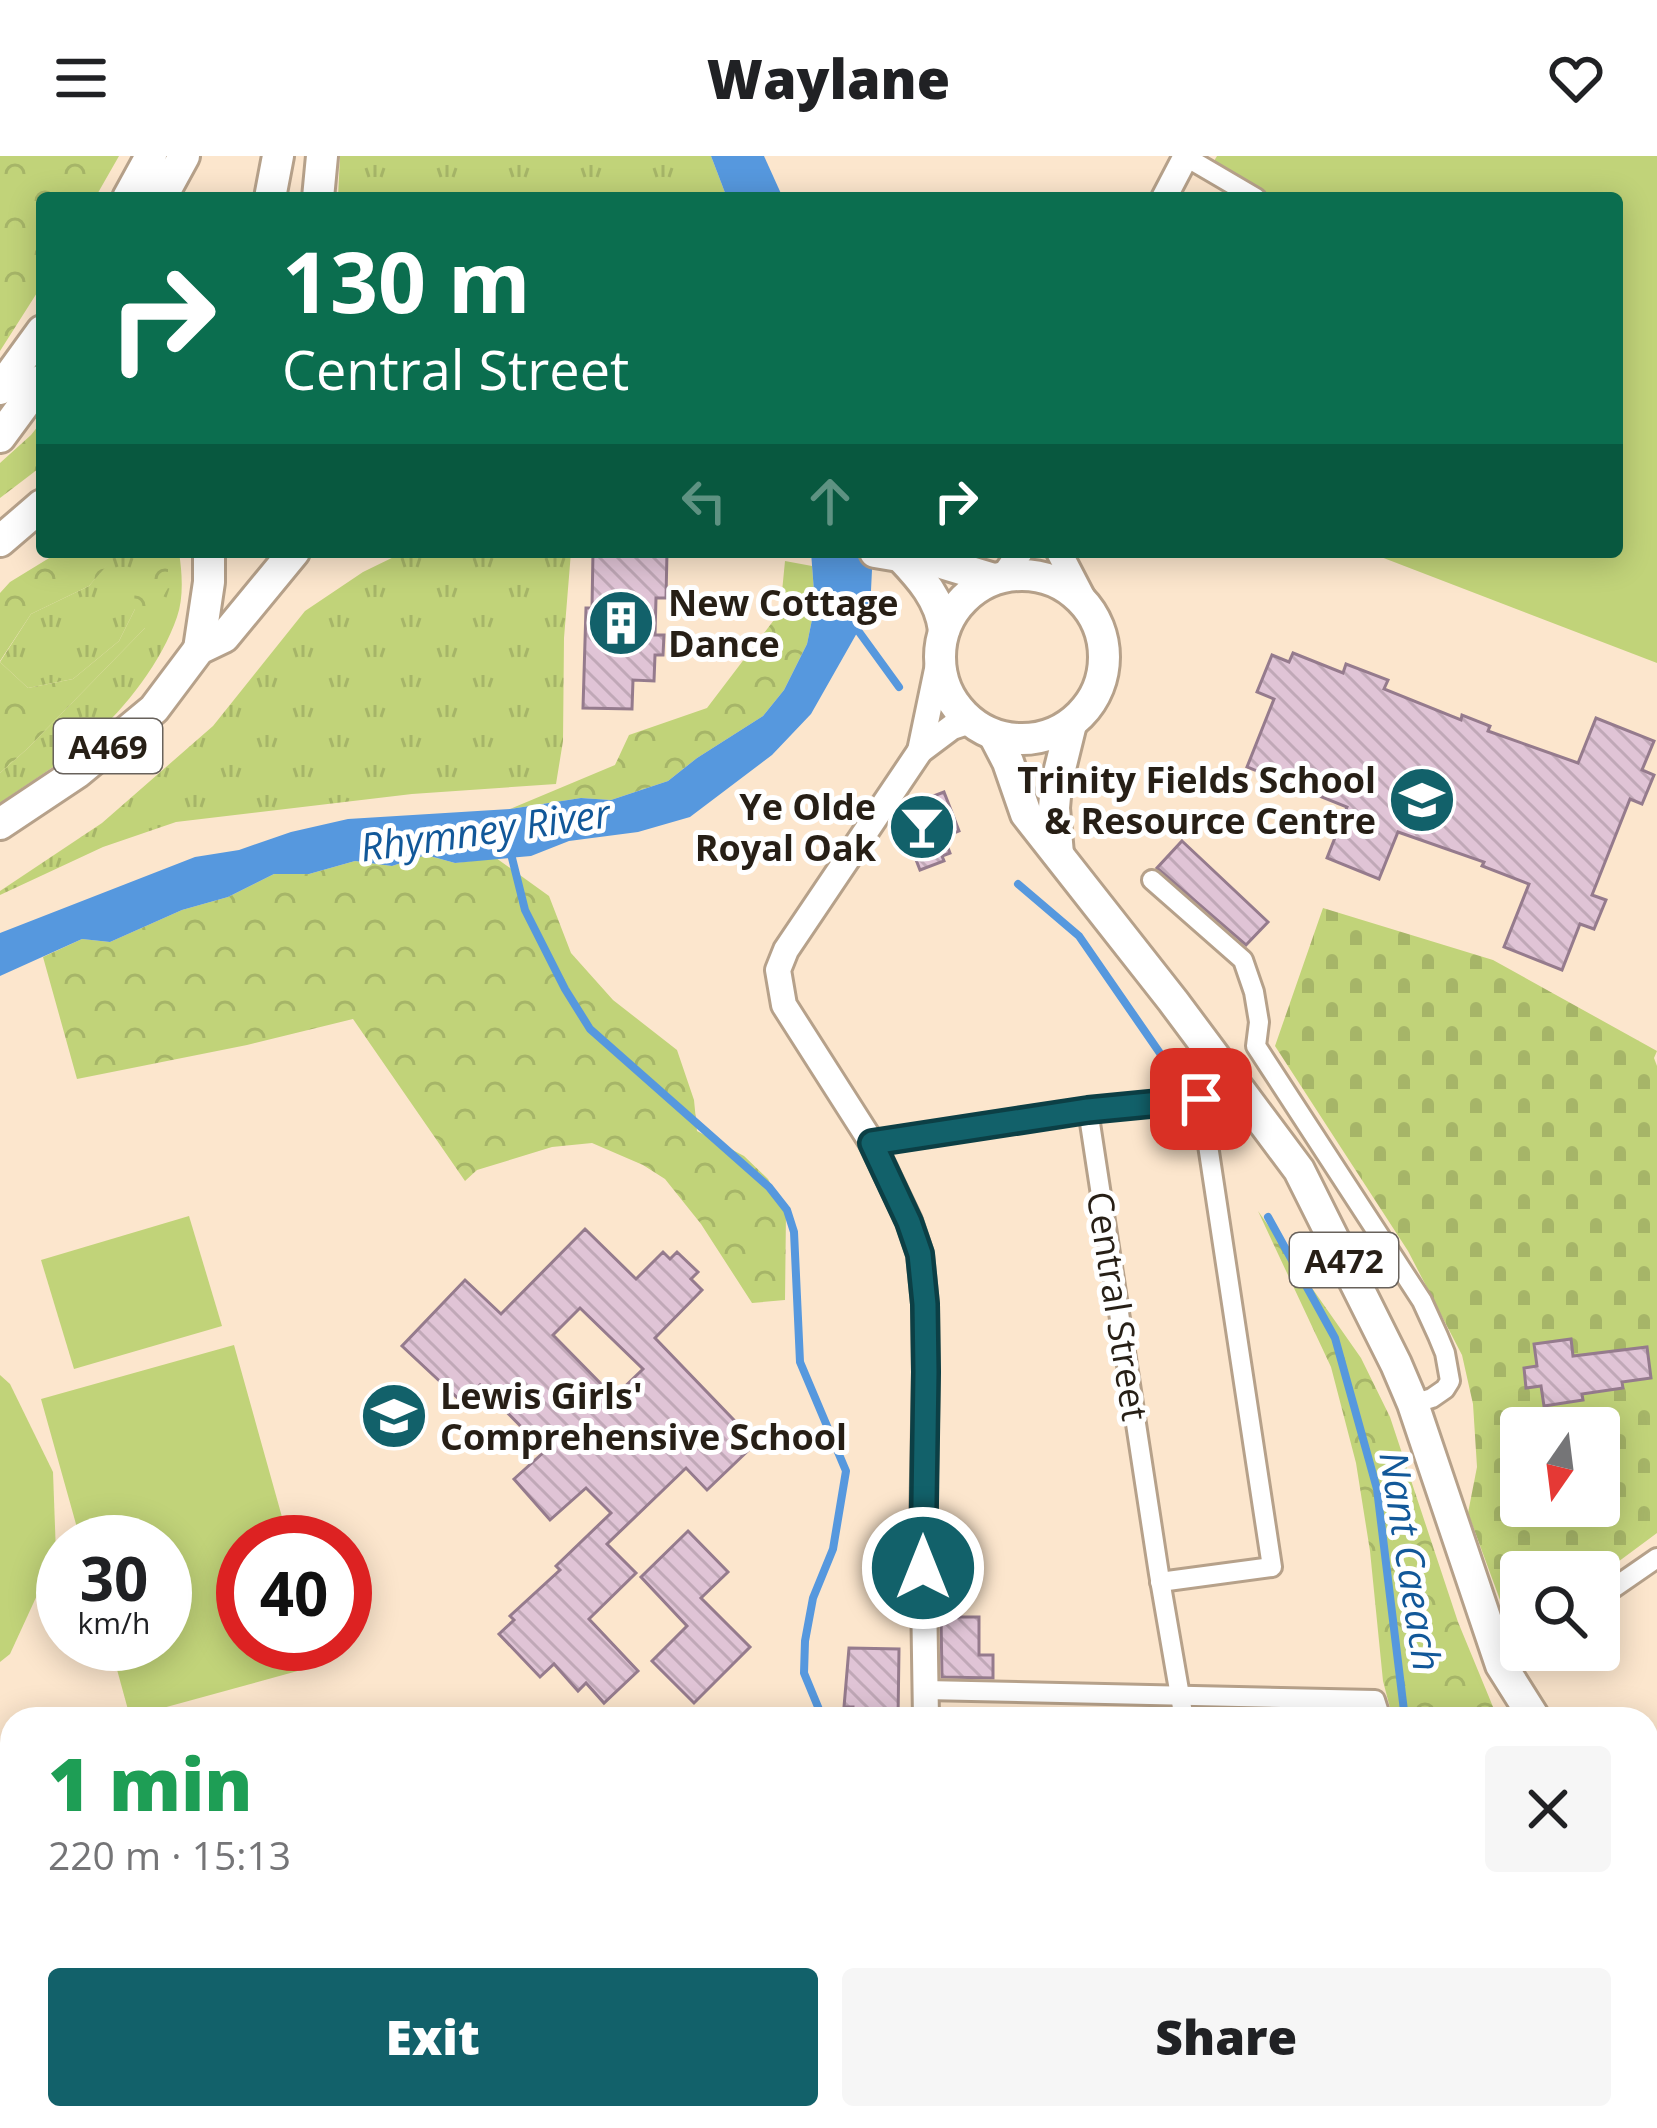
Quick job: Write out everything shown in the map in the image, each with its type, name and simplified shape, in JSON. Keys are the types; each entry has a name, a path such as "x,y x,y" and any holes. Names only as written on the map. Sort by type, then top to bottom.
{"main road":[{"path":"131,192 152,156"},
{"path":"164,192 184,156"},
{"path":"270,192 278,156"},
{"path":"319,192 322,156"},
{"path":"0,389 36,340"},
{"path":"0,436 36,388"},
{"path":"0,541 36,512"},
{"name":"A469","path":"199,649 209,558"},
{"name":"A469","path":"0,824 78,772 154,709 199,649 224,637 289,558"},
{"path":"890,558 934,597 942,616 943,680 953,702 982,728 1021,740 1047,736 1071,724 1090,704 1102,680 1105,654 1100,627 1086,604 1069,589 1005,569 910,558"},
{"path":"942,643 963,599 1005,569"},
{"path":"1058,854 1056,785 1071,724"},
{"name":"A472","path":"982,728 1008,762 1026,814 1174,1001 1299,1170 1396,1364 1507,1662 1529,1707"}],"street":[{"path":"1167,192 1186,156 1246,192"},
{"path":"1062,558 1086,604"},
{"path":"920,751 942,643"},
{"path":"926,1707 926,1372 920,1254 872,1143 784,1004 778,970 785,950 920,751 952,727 982,728"},
{"path":"1152,880 1243,960 1259,1022 1256,1046 1422,1301 1445,1353 1450,1381 1432,1398 1413,1404"},
{"path":"872,1143 1088,1110 1201,1099 1272,1567 1160,1582"},
{"name":"Central Street","path":"1088,1110 1182,1707"},
{"path":"1620,1584 1657,1558"},
{"path":"925,1690 1375,1700 1378,1707"}],"green space":[{"path":"0,156 119,156 98,192 36,192 36,294 0,351"},
{"path":"340,156 711,156 725,192 338,192"},
{"path":"1217,156 1657,156 1657,663 1384,558 1623,558 1623,192 1263,192 1214,161"},
{"path":"36,429 36,471 0,498 0,463"},
{"path":"49,558 107,558 109,563 89,586 31,614 0,661 0,593"},
{"path":"107,558 180,558 181,601 170,634 142,683 104,726 0,803 0,773 145,628 135,609 119,641 73,679 28,688 0,662 31,614 89,586 108,563"},
{"path":"148,558 168,560 168,588 145,628 0,773 0,662 28,688 73,679 119,641 135,609 133,572"},
{"path":"392,558 571,558 563,741 556,784 412,794 176,822 103,847 0,895 102,823 213,726 305,611"},
{"path":"785,561 812,566 815,605 807,644 784,690 763,716 668,781 611,800 581,798 510,809 615,765 629,735 707,708 780,612"},
{"path":"426,855 455,863 496,858 549,896 571,953 613,1000 677,1050 694,1100 697,1131 744,1156 768,1179 786,1213 785,1300 752,1303 701,1224 665,1179 592,1143 552,1147 477,1170 465,1181 353,1019 77,1079 43,957 82,939 110,942 182,910 228,897 274,874 309,874 355,861 392,866"},
{"path":"1323,908 1493,960 1657,1051 1657,1533 1620,1560 1620,1551 1500,1551 1500,1600 1468,1513 1477,1467 1473,1404 1462,1355 1408,1251 1275,1046"},
{"path":"1258,1211 1361,1358 1390,1417 1458,1622 1493,1707 1390,1707 1356,1463 1331,1367"},
{"path":"189,1216 222,1326 74,1369 41,1260"},
{"path":"234,1345 281,1515 216,1515 216,1671 298,1671 166,1707 127,1707 117,1671 192,1671 192,1515 73,1515 41,1399"},
{"path":"0,1375 10,1384 53,1472 55,1515 36,1515 36,1597 10,1654 0,1662"}],"water":[{"path":"711,156 764,156 780,192 725,192"},
{"name":"Rhymney River","path":"811,558 877,558 870,610 811,714 772,755 690,817 638,832 569,841 531,856 455,863 426,855 392,866 355,861 309,874 274,874 228,897 182,910 110,942 82,939 0,976 0,933 195,857 239,850 348,819 510,809 581,798 611,800 668,781 763,716 784,690 807,644 815,605"}],"building":[{"name":"New Cottage Dance","path":"593,558 667,558 666,598 656,598 655,635 664,635 663,655 655,655 654,681 633,680 632,709 583,708 586,608 592,608"},
{"path":"1293,653 1343,673 1346,664 1388,680 1384,689 1578,763 1596,718 1654,741 1642,770 1654,775 1642,804 1630,799 1592,895 1606,900 1594,929 1580,924 1562,970 1504,947 1529,884 1482,866 1484,862 1398,832 1379,879 1327,858 1347,807 1247,767 1274,699 1257,692 1272,655 1289,662"},
{"path":"944,792 959,831 944,837 950,853 942,856 944,861 920,870 898,813"},
{"path":"1182,841 1268,922 1246,945 1157,868"},
{"path":"585,1229 636,1279 663,1252 670,1259 677,1252 698,1272 691,1279 702,1290 655,1338 756,1443 707,1490 686,1468 607,1544 636,1573 589,1619 638,1671 604,1703 586,1683 578,1691 554,1664 540,1677 499,1634 514,1620 510,1616 560,1570 556,1566 611,1513 586,1488 550,1520 514,1479 545,1451 480,1385 463,1403 402,1346 465,1280 501,1314","holes":["580,1308 643,1369 614,1397 553,1335"]},
{"path":"1571,1339 1573,1356 1647,1347 1651,1378 1582,1394 1583,1400 1544,1406 1541,1386 1526,1388 1524,1368 1537,1366 1534,1344"},
{"path":"688,1531 728,1572 701,1598 750,1647 694,1703 652,1661 687,1626 641,1577"},
{"path":"941,1617 979,1617 979,1655 993,1655 993,1678 942,1677"},
{"path":"849,1648 899,1649 898,1707 844,1707"}],"waterway":[{"name":"Nant Caeach","path":"854,625 899,687"},
{"name":"Rhymney River","path":"510,850 525,910 590,1029 769,1187 787,1210 794,1232 800,1362 846,1471 833,1549 813,1598 805,1641 804,1673 818,1707"},
{"name":"Nant Caeach","path":"1018,884 1079,936 1173,1072"},
{"name":"Nant Caeach","path":"1268,1217 1335,1338 1377,1489 1404,1707"}],"place":[{"name":"New Cottage Dance","path":"621,623"},
{"name":"Trinity Fields School & Resource Centre","path":"1422,800"},
{"name":"Ye Olde Royal Oak","path":"922,827"},
{"name":"Lewis Girls' Comprehensive School","path":"394,1416"}],"route":[{"path":"923,1568 926,1372 920,1254 872,1143 1088,1110 1201,1099"}]}
